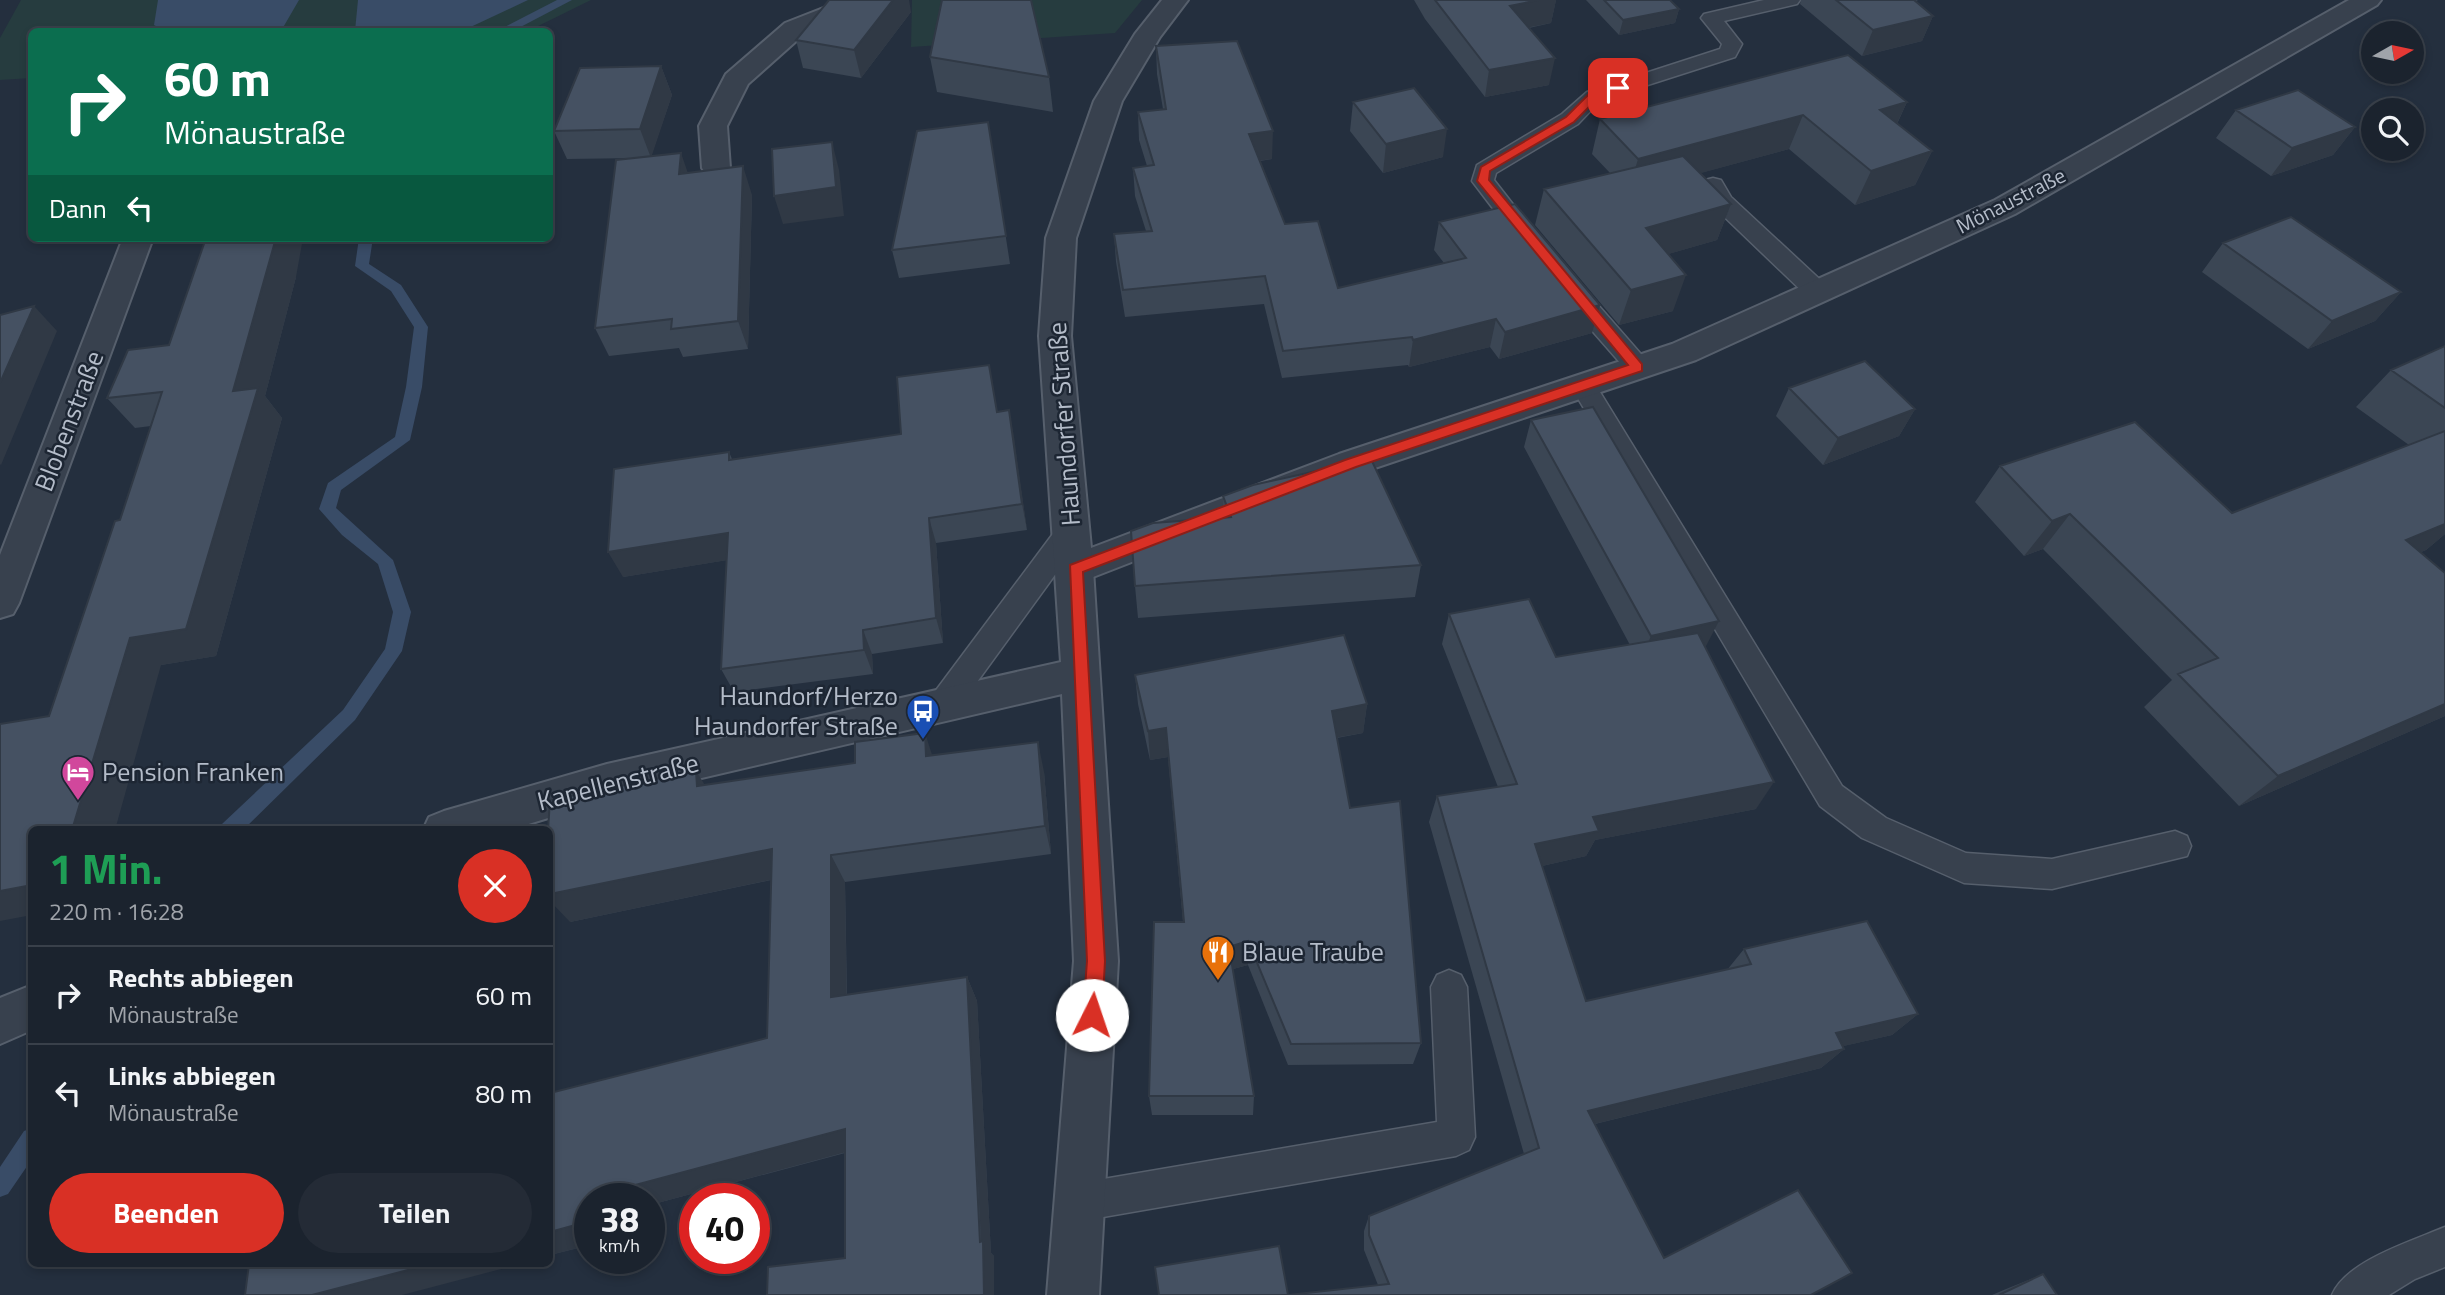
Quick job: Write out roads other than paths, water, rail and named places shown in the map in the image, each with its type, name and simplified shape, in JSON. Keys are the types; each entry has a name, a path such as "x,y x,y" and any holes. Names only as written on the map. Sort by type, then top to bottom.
{"street":[{"path":"716,168 713,125 736,80 794,29 867,0"},
{"name":"Haundorfer Straße","path":"1073,1295 1096,961 1075,569 1055,336 1061,239 1108,101 1148,34 1175,0"},
{"name":"Mönaustraße","path":"1075,569 1350,464 1684,352 2005,207 2368,0"},
{"name":"Blobenstraße","path":"0,603 136,242"},
{"name":"Kapellenstraße","path":"458,826 607,782 1080,674"},
{"path":"0,1021 28,1009"}],"lane":[{"path":"1541,255 1483,181 1485,170 1570,119 1594,96 1728,53 1732,44 1711,18 1790,0"},
{"path":"1713,185 1721,201 1818,292"},
{"path":"1558,274 1638,367"},
{"path":"1583,386 1831,796 1874,828 1964,868 2052,874 2175,846"},
{"path":"942,706 1071,531"},
{"path":"1080,1202 1456,1137 1449,987"},
{"path":"2352,1295 2402,1265 2445,1247"}],"water":[{"path":"158,0 299,0 283,28 160,28 154,25"},
{"path":"358,0 528,0 468,28 355,28"}],"waterway":[{"path":"509,28 566,0"},
{"path":"233,826 349,715 393,651 402,612 385,560 348,531 327,509 334,487 402,440 414,387 421,327 396,288 362,266 365,242"},
{"path":"0,1186 28,1145"}],"place":[{"name":"Haundorf/Herzo Haundorfer Straße","path":"923,741"},
{"name":"Pension Franken","path":"78,802"},
{"name":"Blaue Traube","path":"1218,982"}]}
